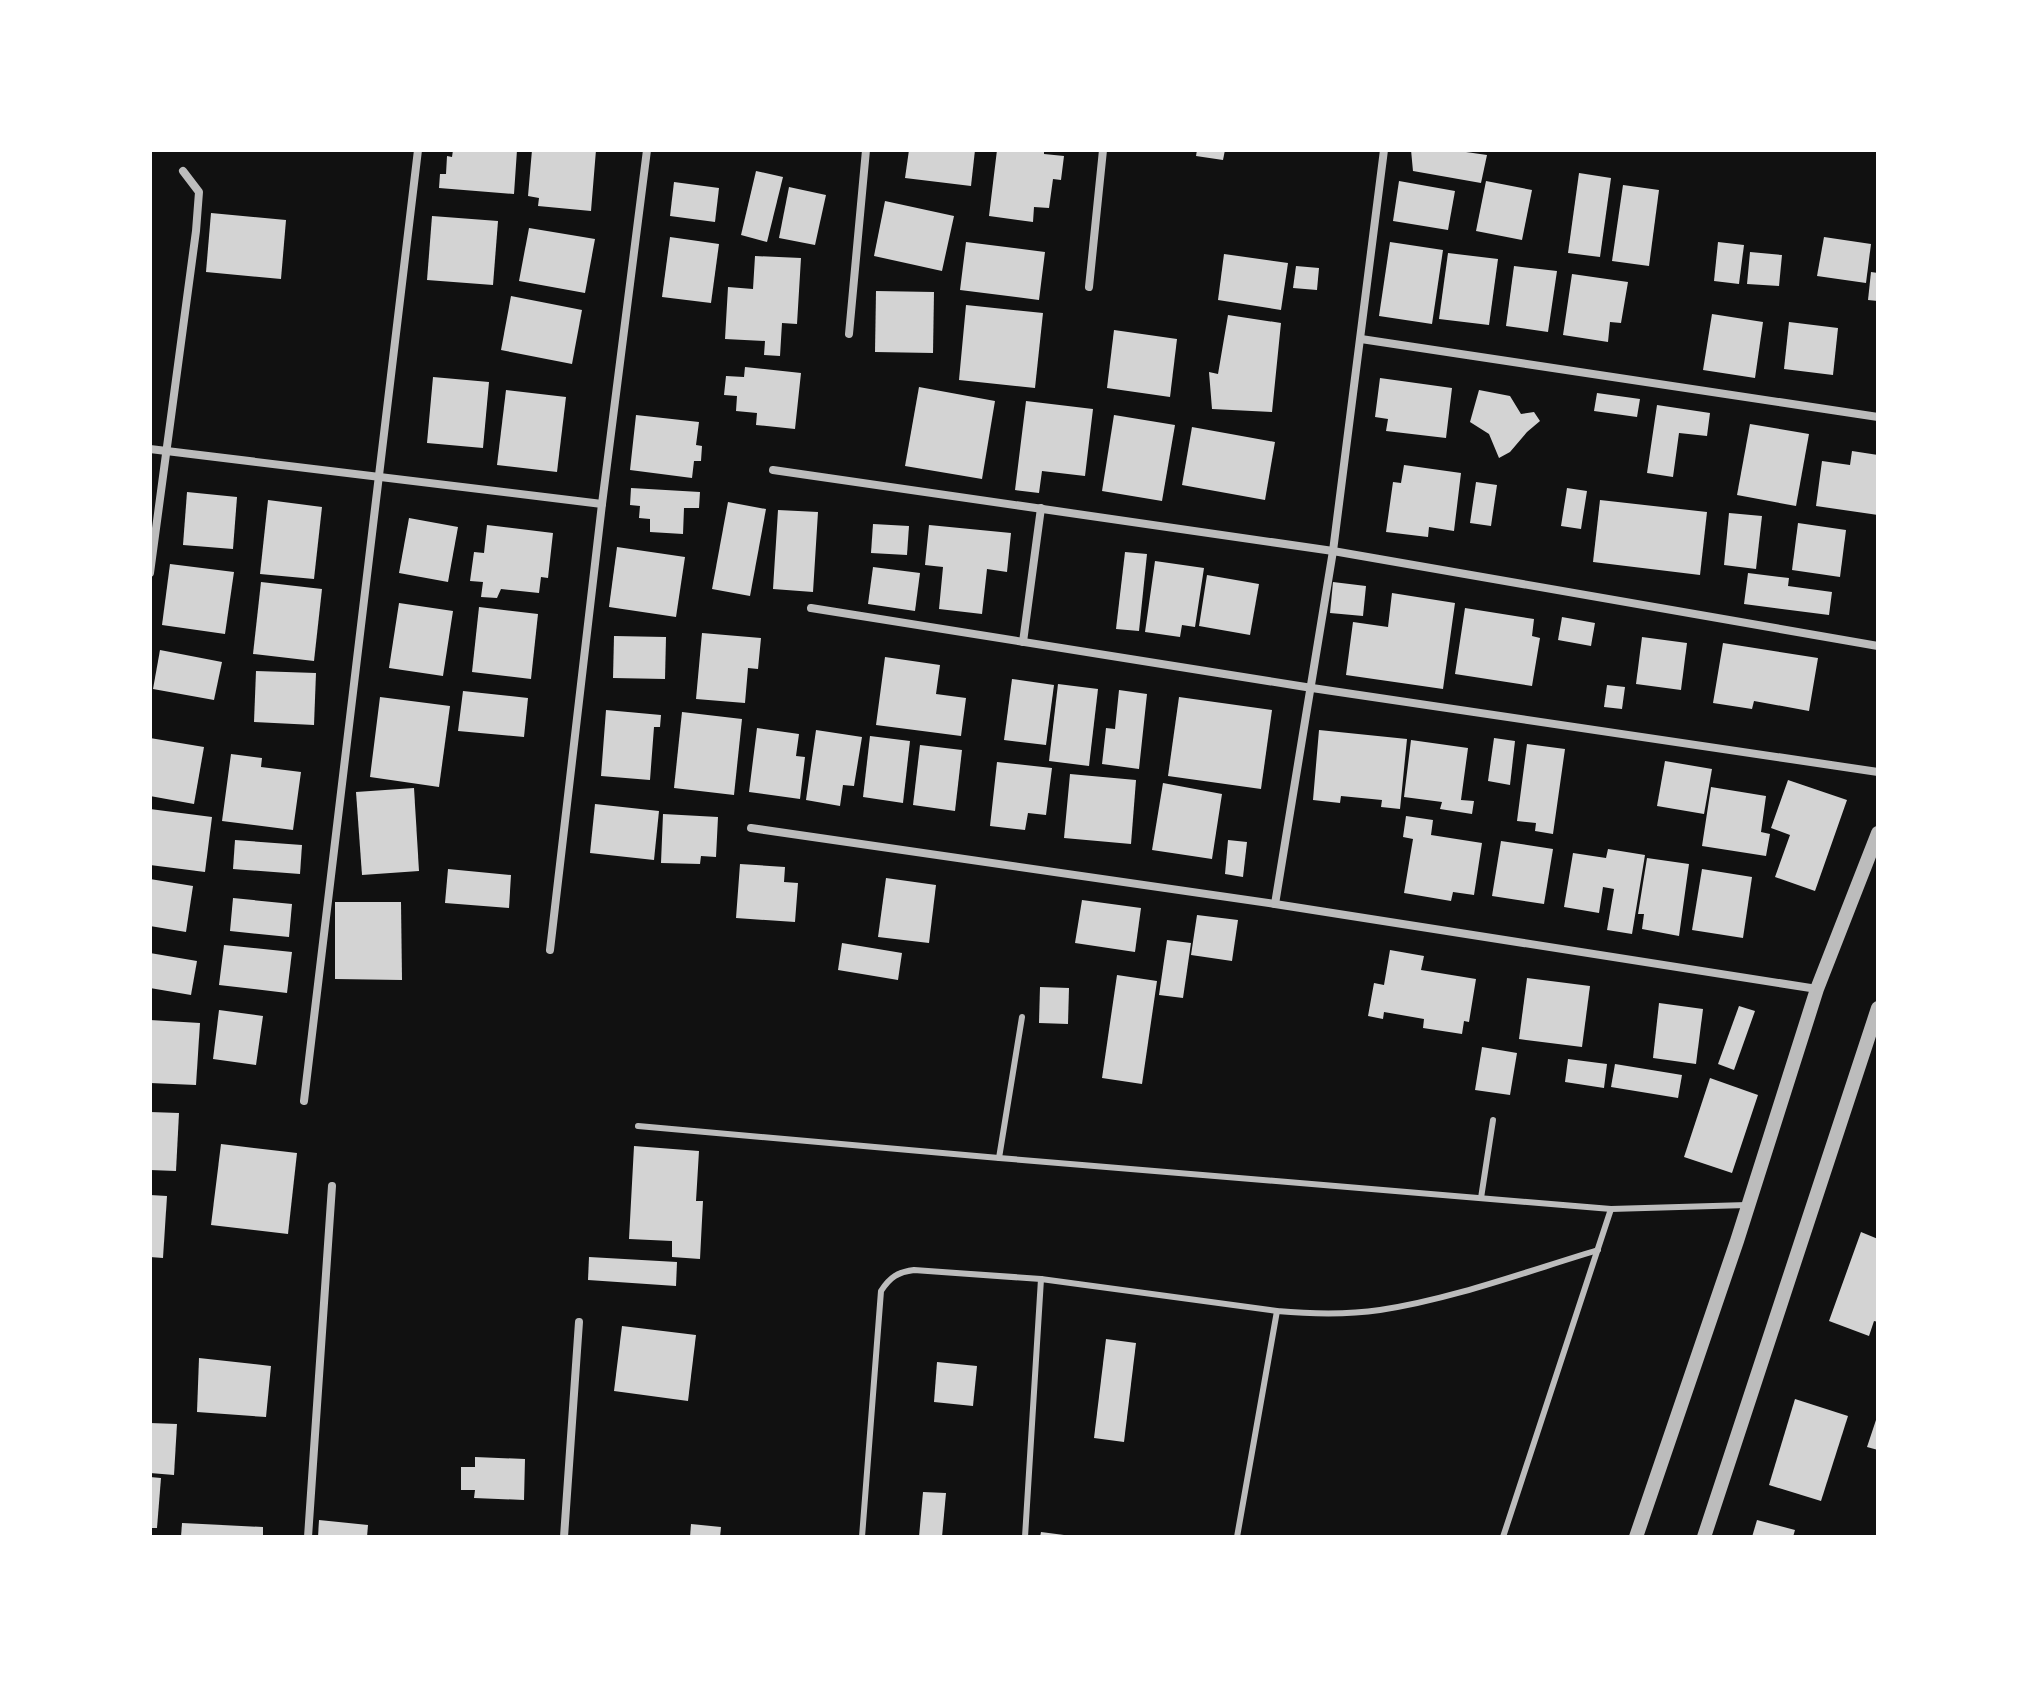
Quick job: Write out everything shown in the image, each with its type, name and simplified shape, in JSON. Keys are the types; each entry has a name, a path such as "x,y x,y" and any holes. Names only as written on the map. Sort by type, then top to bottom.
{"street":[{"path":"304,1101 418,150"},
{"path":"550,950 647,150"},
{"path":"849,334 866,150"},
{"path":"1089,287 1103,150"},
{"path":"1275,904 1333,551 1384,150"},
{"path":"150,573 196,231 199,192 183,171"},
{"path":"1361,339 1878,417"},
{"path":"150,449 602,504"},
{"path":"773,470 1333,551 1878,646"},
{"path":"1023,642 1041,508"},
{"path":"811,608 1312,688 1878,772"},
{"path":"751,828 1275,904 1817,989"},
{"path":"1636,1537 1749,1205 1817,989 1878,833"},
{"path":"1704,1537 1875,1027 1878,1008"},
{"path":"308,1537 332,1186"},
{"path":"564,1537 579,1322"}],"lane":[{"path":"999,1158 1022,1017"},
{"path":"1481,1198 1493,1120"},
{"path":"638,1126 1611,1209 1749,1205"},
{"path":"1503,1537 1611,1209"},
{"path":"862,1537 881,1291 900,1272 914,1270 1041,1279 1312,1314 1381,1310 1458,1292 1598,1250"},
{"path":"1025,1537 1041,1279"},
{"path":"1237,1537 1277,1311"}],"building":[{"path":"453,150 517,150 514,194 439,188 440,174 446,174 447,156 452,157"},
{"path":"532,150 596,150 591,211 538,206 539,198 528,196"},
{"path":"909,150 975,150 971,186 905,178"},
{"path":"997,150 1044,150 1044,154 1064,156 1061,180 1053,179 1049,208 1034,207 1033,222 989,216"},
{"path":"1197,150 1225,150 1223,160 1196,156"},
{"path":"1411,150 1452,150 1487,155 1481,183 1413,171"},
{"path":"756,171 783,177 767,242 741,235"},
{"path":"1579,173 1611,178 1600,257 1568,253"},
{"path":"1399,181 1455,191 1448,230 1393,221"},
{"path":"1486,181 1532,190 1522,240 1476,231"},
{"path":"674,182 719,188 715,222 670,216"},
{"path":"1623,185 1659,190 1649,266 1612,261"},
{"path":"789,187 826,195 815,245 779,238"},
{"path":"885,201 954,216 942,271 874,256"},
{"path":"211,213 286,220 281,279 206,272"},
{"path":"432,216 498,221 493,285 427,280"},
{"path":"529,228 595,239 585,293 519,281"},
{"path":"670,237 719,244 711,303 662,297"},
{"path":"1824,237 1871,244 1866,283 1817,276"},
{"path":"966,242 1045,252 1039,300 960,290"},
{"path":"1390,242 1443,250 1432,324 1379,316"},
{"path":"1718,242 1744,245 1739,284 1714,281"},
{"path":"1750,252 1782,255 1779,286 1747,284"},
{"path":"1448,253 1498,259 1489,325 1439,319"},
{"path":"1224,254 1288,263 1281,310 1218,300"},
{"path":"755,256 801,258 797,324 782,323 780,356 764,355 765,341 725,339 728,287 753,289"},
{"path":"1296,266 1319,268 1317,290 1293,288"},
{"path":"1514,266 1557,271 1548,332 1506,326"},
{"path":"1871,272 1878,273 1878,301 1868,300"},
{"path":"1572,274 1628,282 1621,323 1610,322 1608,342 1563,335"},
{"path":"876,291 934,292 933,353 875,352"},
{"path":"511,296 582,310 572,364 501,350"},
{"path":"966,305 1043,313 1035,388 959,380"},
{"path":"1712,314 1763,322 1755,378 1703,370"},
{"path":"1228,315 1281,323 1272,412 1212,409 1209,372 1218,374"},
{"path":"1789,322 1838,328 1833,375 1784,369"},
{"path":"1114,330 1177,339 1170,397 1107,388"},
{"path":"745,367 801,373 795,429 756,425 757,413 736,411 737,396 724,395 726,376 744,377"},
{"path":"433,377 489,382 483,448 427,443"},
{"path":"1380,378 1452,388 1446,438 1386,431 1388,419 1375,417"},
{"path":"919,387 995,401 982,479 905,466"},
{"path":"506,390 566,397 557,472 497,465"},
{"path":"1479,390 1510,396 1521,414 1534,412 1540,421 1510,452 1499,458 1489,434 1470,422"},
{"path":"1597,393 1640,399 1637,417 1594,411"},
{"path":"1026,401 1093,409 1085,476 1042,471 1039,493 1015,490"},
{"path":"1657,405 1710,413 1707,436 1679,433 1673,477 1647,473"},
{"path":"636,415 699,422 696,445 702,446 701,461 694,461 692,478 630,470"},
{"path":"1114,415 1175,425 1162,501 1102,491"},
{"path":"1750,424 1809,434 1796,506 1737,495"},
{"path":"1192,427 1275,442 1265,500 1182,485"},
{"path":"1852,451 1878,455 1878,515 1816,506 1822,461 1850,465"},
{"path":"1404,465 1461,473 1454,531 1429,527 1428,537 1386,532 1393,482 1401,483"},
{"path":"1476,482 1497,485 1491,526 1470,523"},
{"path":"631,488 700,492 699,508 684,508 683,534 650,532 650,519 639,518 640,506 630,505"},
{"path":"1567,488 1587,491 1581,529 1561,526"},
{"path":"187,492 237,497 233,549 183,545"},
{"path":"268,500 322,507 314,579 260,574"},
{"path":"1600,500 1707,512 1700,575 1593,562"},
{"path":"728,502 766,509 750,596 712,589"},
{"path":"778,510 818,512 813,592 773,589"},
{"path":"1729,513 1762,516 1756,569 1724,565"},
{"path":"409,518 458,527 448,582 399,573"},
{"path":"1798,523 1846,530 1840,577 1792,570"},
{"path":"873,524 909,526 907,555 871,553"},
{"path":"487,525 553,533 548,578 541,577 539,593 501,589 497,598 481,597 483,582 470,581 474,552 484,553"},
{"path":"929,525 1011,533 1007,572 987,569 982,614 939,609 943,567 925,565"},
{"path":"617,547 685,557 676,617 609,607"},
{"path":"1125,552 1147,554 1139,631 1116,629"},
{"path":"1155,561 1204,568 1195,627 1182,625 1180,637 1145,632"},
{"path":"170,564 234,572 225,634 162,625"},
{"path":"873,567 920,573 915,611 868,604"},
{"path":"1748,573 1789,578 1788,586 1832,592 1829,615 1744,604"},
{"path":"1207,575 1259,584 1250,635 1199,626"},
{"path":"261,582 322,589 314,661 253,654"},
{"path":"1333,582 1366,586 1363,616 1330,613"},
{"path":"1392,593 1455,603 1443,689 1346,675 1353,622 1388,627"},
{"path":"399,603 453,611 443,676 389,668"},
{"path":"479,607 538,614 531,679 472,672"},
{"path":"1465,608 1534,619 1532,636 1540,638 1532,686 1455,674"},
{"path":"1562,617 1595,623 1591,646 1558,640"},
{"path":"702,633 761,638 758,669 748,668 745,703 696,699"},
{"path":"614,636 666,637 665,679 613,678"},
{"path":"1642,637 1687,643 1681,690 1636,684"},
{"path":"1723,643 1818,658 1809,711 1754,701 1752,709 1713,703"},
{"path":"160,650 222,662 214,700 153,689"},
{"path":"885,657 940,665 936,694 966,698 961,736 876,725"},
{"path":"256,671 316,673 314,725 254,722"},
{"path":"1012,679 1054,685 1046,745 1004,740"},
{"path":"1058,684 1098,689 1089,766 1049,761"},
{"path":"1607,685 1625,687 1622,709 1604,707"},
{"path":"1119,690 1147,694 1139,769 1102,764 1106,728 1115,729"},
{"path":"463,691 528,698 524,737 458,731"},
{"path":"380,697 450,706 439,787 370,777"},
{"path":"1179,697 1272,710 1261,789 1168,776"},
{"path":"606,710 661,715 660,727 654,727 650,780 601,776"},
{"path":"682,712 742,719 734,795 674,788"},
{"path":"757,728 799,734 796,756 805,757 800,799 749,792"},
{"path":"816,730 862,737 854,786 843,785 840,806 806,800"},
{"path":"1319,730 1407,739 1400,809 1381,807 1382,800 1341,796 1340,803 1313,800"},
{"path":"870,736 910,741 903,803 863,797"},
{"path":"150,738 204,747 194,804 150,796"},
{"path":"1494,738 1515,741 1510,785 1488,781"},
{"path":"1411,740 1468,748 1461,800 1474,801 1472,814 1440,809 1442,802 1404,797"},
{"path":"1527,744 1565,749 1553,834 1535,831 1536,823 1517,821"},
{"path":"920,745 962,750 955,811 913,805"},
{"path":"231,754 262,758 261,767 301,772 293,830 222,821"},
{"path":"1665,761 1712,769 1704,814 1657,806"},
{"path":"997,762 1052,768 1046,815 1028,813 1025,830 990,826"},
{"path":"1070,774 1136,780 1131,844 1064,838"},
{"path":"1788,780 1847,800 1815,891 1775,877 1790,835 1771,828"},
{"path":"1163,783 1222,794 1212,859 1152,850"},
{"path":"1711,787 1766,796 1761,832 1770,834 1766,856 1702,846"},
{"path":"414,788 419,871 362,875 356,792"},
{"path":"595,804 659,811 654,860 590,853"},
{"path":"150,809 212,817 205,872 150,865"},
{"path":"663,814 718,817 716,857 701,856 700,864 661,863"},
{"path":"1406,816 1433,820 1431,835 1482,843 1474,895 1453,892 1451,901 1404,893 1413,839 1403,837"},
{"path":"235,840 302,845 300,874 233,869"},
{"path":"1228,840 1247,842 1243,877 1225,874"},
{"path":"1501,841 1553,849 1544,904 1492,896"},
{"path":"1608,849 1645,855 1632,934 1607,930 1614,889 1603,887 1599,913 1564,907 1573,853 1606,858"},
{"path":"1647,858 1689,864 1679,936 1642,929 1644,914 1638,914"},
{"path":"740,864 785,867 784,882 798,883 795,922 736,918"},
{"path":"448,869 511,875 509,908 445,903"},
{"path":"1702,869 1752,877 1743,938 1692,930"},
{"path":"886,878 936,885 929,943 878,937"},
{"path":"150,879 193,886 186,932 150,926"},
{"path":"233,898 292,904 289,937 230,931"},
{"path":"1082,900 1141,908 1135,952 1075,943"},
{"path":"335,902 401,902 402,980 335,979"},
{"path":"1197,915 1238,920 1232,961 1191,955"},
{"path":"1167,940 1191,943 1183,998 1159,995"},
{"path":"842,943 902,953 898,980 838,970"},
{"path":"224,945 292,952 287,993 219,985"},
{"path":"1390,950 1424,956 1421,970 1476,979 1469,1022 1464,1021 1462,1034 1423,1028 1424,1019 1384,1012 1383,1019 1368,1016 1374,983 1384,985"},
{"path":"150,953 197,961 191,995 150,988"},
{"path":"1117,975 1157,981 1142,1084 1102,1078"},
{"path":"1527,978 1590,986 1582,1047 1519,1039"},
{"path":"1040,987 1069,988 1068,1024 1039,1023"},
{"path":"1659,1003 1703,1009 1696,1064 1653,1058"},
{"path":"1739,1006 1755,1011 1734,1070 1718,1064"},
{"path":"219,1010 263,1016 256,1065 213,1059"},
{"path":"150,1020 200,1023 196,1085 150,1083"},
{"path":"1482,1047 1517,1053 1510,1095 1475,1090"},
{"path":"1568,1059 1607,1064 1604,1088 1565,1082"},
{"path":"1615,1064 1682,1075 1678,1098 1611,1087"},
{"path":"1710,1078 1758,1095 1732,1173 1684,1157"},
{"path":"150,1112 179,1113 176,1171 150,1170"},
{"path":"221,1144 297,1153 288,1234 211,1225"},
{"path":"634,1146 699,1151 696,1201 703,1201 700,1259 672,1257 672,1241 629,1239"},
{"path":"150,1195 167,1196 163,1258 150,1257"},
{"path":"1861,1232 1878,1239 1878,1322 1874,1321 1869,1336 1829,1321"},
{"path":"589,1257 677,1262 676,1286 588,1280"},
{"path":"622,1326 696,1335 688,1401 614,1391"},
{"path":"1106,1339 1136,1343 1124,1442 1094,1438"},
{"path":"199,1358 271,1366 266,1417 197,1412"},
{"path":"937,1362 977,1366 973,1406 934,1402"},
{"path":"1795,1399 1848,1416 1821,1501 1769,1485"},
{"path":"1878,1414 1878,1450 1867,1447"},
{"path":"150,1423 177,1424 174,1475 150,1473"},
{"path":"475,1457 525,1459 524,1500 474,1498 475,1490 461,1490 461,1467 475,1467"},
{"path":"150,1477 161,1478 157,1528 150,1528"},
{"path":"923,1492 946,1493 942,1537 919,1537"},
{"path":"319,1520 368,1525 367,1537 318,1537"},
{"path":"1757,1520 1795,1530 1793,1537 1752,1537"},
{"path":"182,1523 263,1527 263,1537 181,1537"},
{"path":"691,1524 721,1527 720,1537 690,1537"},
{"path":"1041,1532 1064,1535 1064,1537 1040,1537"}]}
